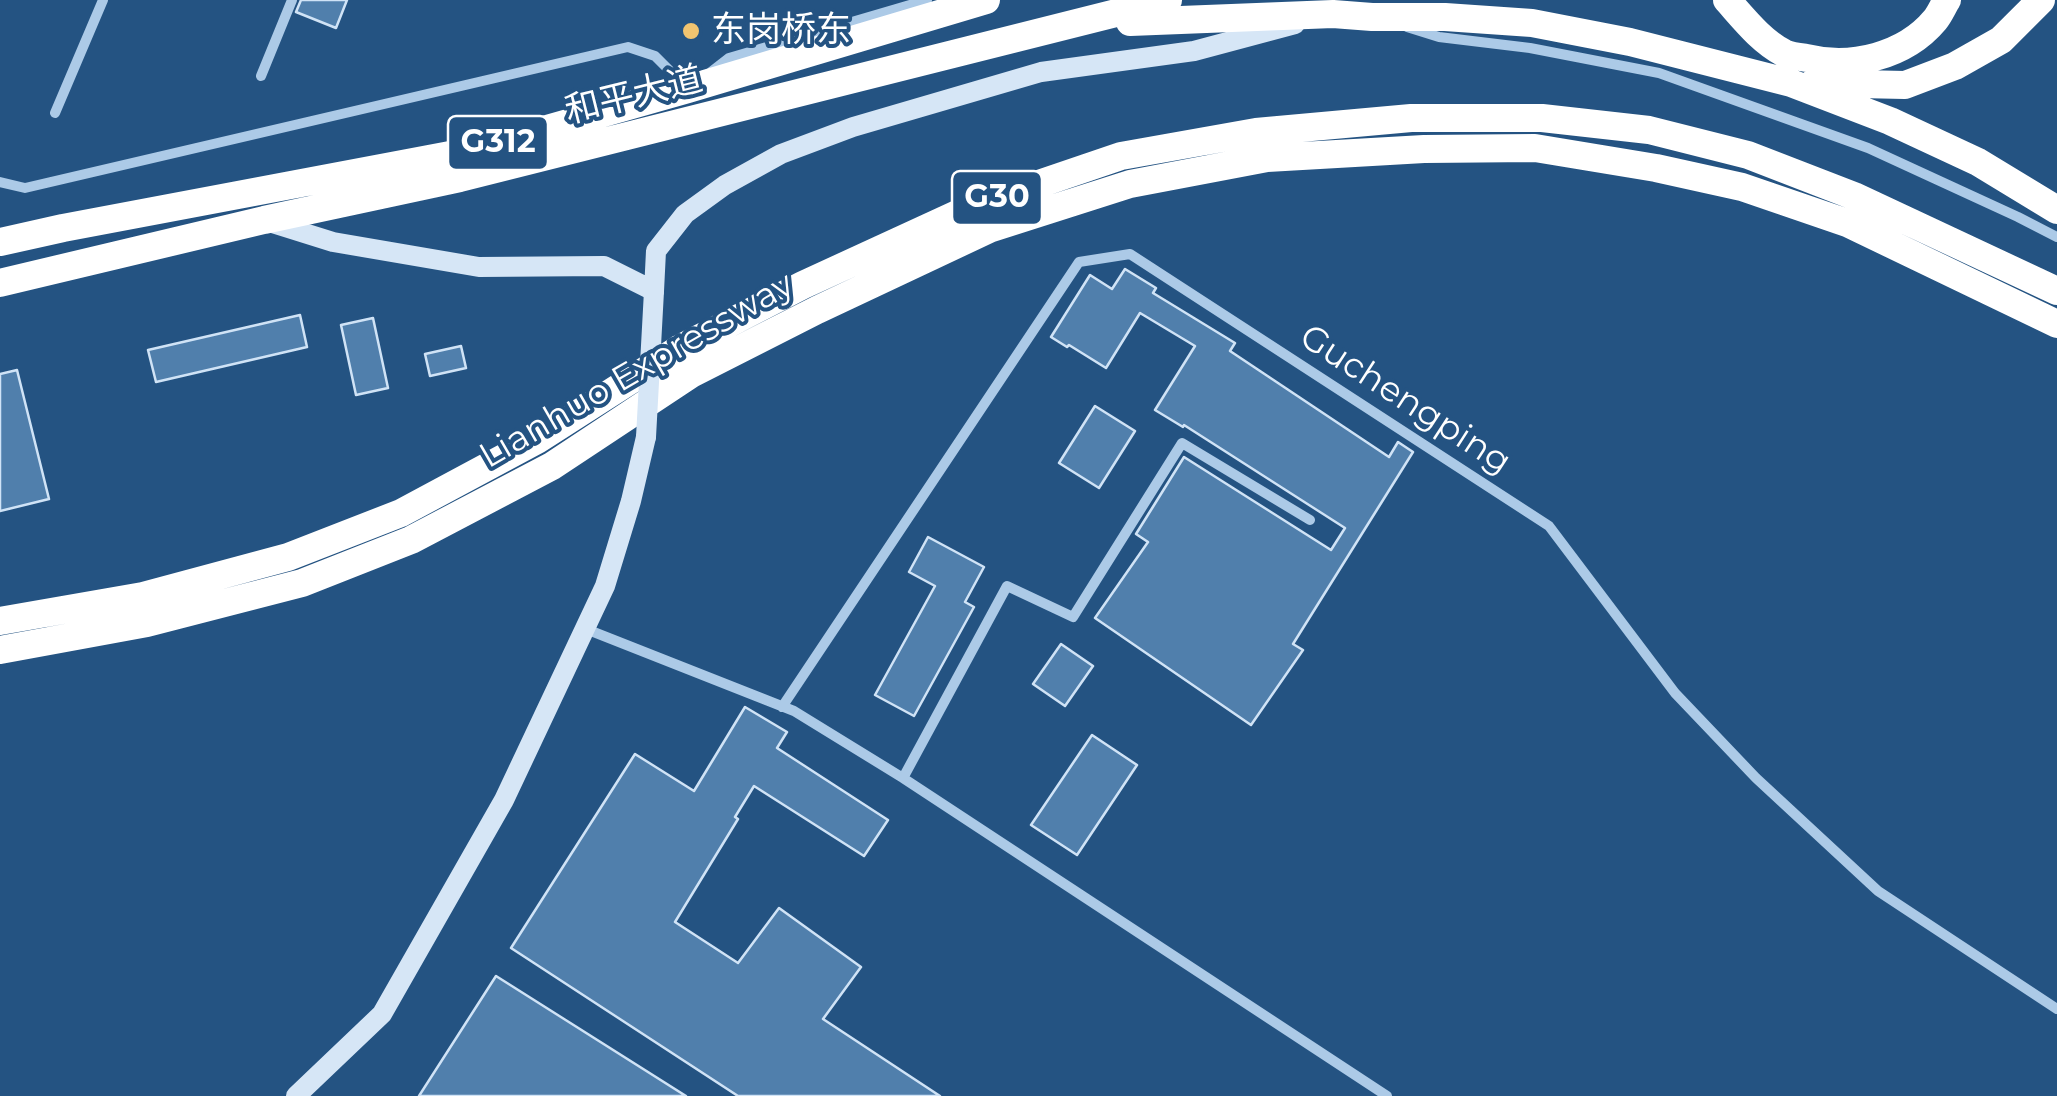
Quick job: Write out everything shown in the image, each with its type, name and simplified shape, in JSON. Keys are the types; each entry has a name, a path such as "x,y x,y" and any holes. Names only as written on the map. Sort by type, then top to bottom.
{"highway":[{"name":"和平大道","path":"0,242 466,152 986,0"},
{"name":"和平大道","path":"0,283 460,178 1168,0"},
{"path":"1727,0 1756,33 1786,54 1847,63 1881,56 1907,43 1934,21 1947,0"},
{"path":"1792,82 1906,85 1956,66 2001,40 2045,0 2057,16"},
{"path":"1063,27 1333,14 1532,23 1630,42 1792,82 1978,162 2057,210"},
{"name":"Lianhuo Expressway","path":"0,621 143,596 288,557 401,513 537,440 679,349 803,285 977,205 1120,156 1256,132 1411,118 1542,118 1649,130 1748,155 1836,190 2053,289"},
{"name":"Lianhuo Expressway","path":"0,650 147,622 302,583 411,540 552,466 691,374 989,229 1130,184 1268,158 1424,149 1535,148 1656,168 1742,187 1847,224 2057,324"}],"main road":[{"path":"296,1096 382,1014 504,800 605,586 646,438 656,252 685,214 725,185 781,154 853,128 1041,72 1194,51 1333,14"},
{"path":"264,220 333,242 478,266 604,266 654,290"}],"street":[{"path":"55,113 104,0"},
{"path":"262,76 292,0"},
{"path":"0,182 25,188 628,47 654,56 688,89 729,58 928,0"},
{"path":"1372,16 1440,37 1530,48 1658,73 1868,148 2057,237"},
{"name":"Guchengping","path":"782,706 1079,262 1130,254 1549,526 1676,693 1756,778 1878,891 2057,1009"},
{"path":"903,778 1007,586 1072,617 1182,443 1310,520"},
{"path":"585,628 794,711 903,778 1386,1096"}],"building":[{"path":"301,0 347,0 336,28 296,12"},
{"path":"1125,269 1156,288 1153,293 1235,343 1230,351 1389,457 1398,442 1413,452 1293,644 1303,650 1251,725 1095,618 1148,542 1136,534 1184,457 1331,550 1345,528 1155,410 1195,346 1140,313 1106,368 1051,337 1090,275 1112,289"},
{"path":"300,315 307,347 156,382 148,350"},
{"path":"373,318 388,388 356,395 341,325"},
{"path":"461,346 466,368 430,376 425,354"},
{"path":"17,370 49,499 0,511 0,374"},
{"path":"1095,406 1135,431 1099,488 1059,463"},
{"path":"928,537 984,567 965,602 974,607 914,716 875,695 935,586 909,572"},
{"path":"1061,644 1093,666 1065,706 1033,684"},
{"path":"745,707 787,732 777,748 888,820 864,856 754,786 675,922 738,963 779,908 861,967 823,1019 940,1096 738,1096 511,948 635,754 694,791"},
{"path":"1092,735 1137,765 1077,855 1031,825"},
{"path":"496,976 686,1096 419,1096"}],"place":[{"name":"东岗桥东","path":"691,31"}]}
